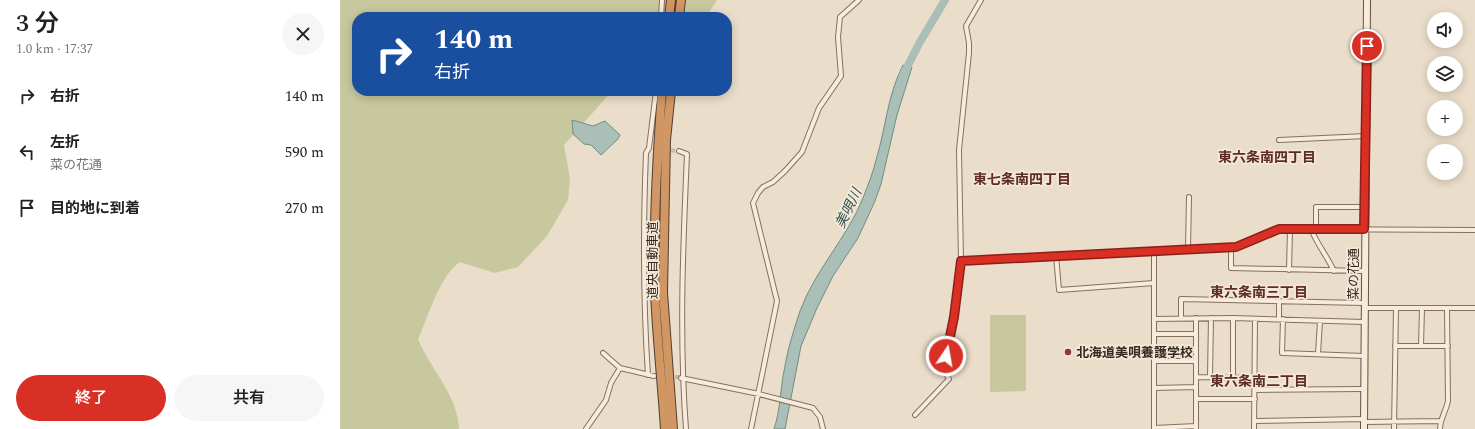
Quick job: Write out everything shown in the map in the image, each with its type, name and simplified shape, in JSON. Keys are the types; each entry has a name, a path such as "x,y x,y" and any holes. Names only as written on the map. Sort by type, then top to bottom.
{"highway":[{"path":"670,12 671,0"},
{"path":"680,12 681,0"},
{"name":"道央自動車道","path":"662,96 654,231 655,293 665,429"},
{"name":"道央自動車道","path":"670,96 666,140 663,292 673,429"}],"street":[{"path":"661,12 662,0"},
{"path":"751,429 759,394 767,344 777,302 754,203 758,193 763,187 773,182 802,152 819,108 841,76 838,37 840,17 859,0"},
{"path":"915,414 949,379 943,368 954,317 961,261 958,164 960,125 969,43 966,26 981,0"},
{"name":"菜の花通","path":"1364,423 1364,229 1367,0"},
{"path":"648,375 643,269 646,153 649,148 655,96"},
{"path":"1279,140 1366,136"},
{"path":"649,148 655,149"},
{"path":"679,151 687,154 682,271 681,378 686,429"},
{"path":"1188,249 1190,197"},
{"path":"1334,270 1317,243 1314,229 1316,207 1365,207"},
{"path":"961,261 1236,247 1279,229 1475,230"},
{"path":"1289,270 1290,229"},
{"path":"1231,247 1231,268 1365,271"},
{"path":"1154,250 1154,428 1196,428 1196,318"},
{"path":"1056,255 1059,290 1154,283"},
{"path":"1181,318 1181,299 1279,301 1396,308 1475,308"},
{"path":"1279,301 1282,353 1364,356"},
{"path":"1394,429 1396,308"},
{"path":"1421,346 1422,308"},
{"path":"1440,429 1440,421 1445,412 1448,401 1447,308"},
{"path":"1154,318 1233,318 1364,322"},
{"path":"1210,377 1211,318"},
{"path":"1233,318 1233,378"},
{"path":"1254,429 1255,319"},
{"path":"1318,354 1320,320"},
{"path":"1154,334 1196,334"},
{"path":"1395,346 1448,346"},
{"path":"603,353 620,368 654,376"},
{"path":"1154,361 1196,361"},
{"path":"586,429 606,400 611,383 620,368"},
{"path":"1196,377 1255,378"},
{"path":"681,378 759,394 772,399 813,408 820,417 822,429"},
{"path":"1154,388 1196,387"},
{"path":"1255,390 1363,389"},
{"path":"1196,398 1255,399"},
{"path":"1254,421 1364,423 1440,421"}],"green space":[{"path":"340,0 717,0 709,12 352,12 352,96 608,96 564,145 570,179 568,200 547,236 518,267 495,273 460,262 446,276 435,297 418,339 429,361 449,393 454,405 459,429 340,429"},
{"path":"990,315 1026,315 1026,391 990,392"}],"water":[{"path":"903,65 912,67 897,115 881,184 875,201 858,238 833,276 817,308 801,346 785,429 774,429 778,413 783,374 793,332 800,311 806,296 822,268 849,227 863,198 875,165 893,88"},
{"path":"572,120 593,126 605,121 620,135 618,139 601,155 591,145 584,144 573,134"}],"waterway":[{"name":"美唄川","path":"903,75 920,42 945,0"}],"tunnel":[{"path":"665,150 679,151"},
{"path":"669,377 680,377"}],"place":[{"name":"北海道美唄養護学校","path":"1068,352"}],"district":[{"name":"東六条南四丁目","path":"1267,157"},
{"name":"東七条南四丁目","path":"1022,179"},
{"name":"東六条南三丁目","path":"1259,292"},
{"name":"東六条南二丁目","path":"1259,381"}],"route":[{"path":"946,356 954,317 961,261 1236,247 1279,229 1364,229 1367,46"}]}
